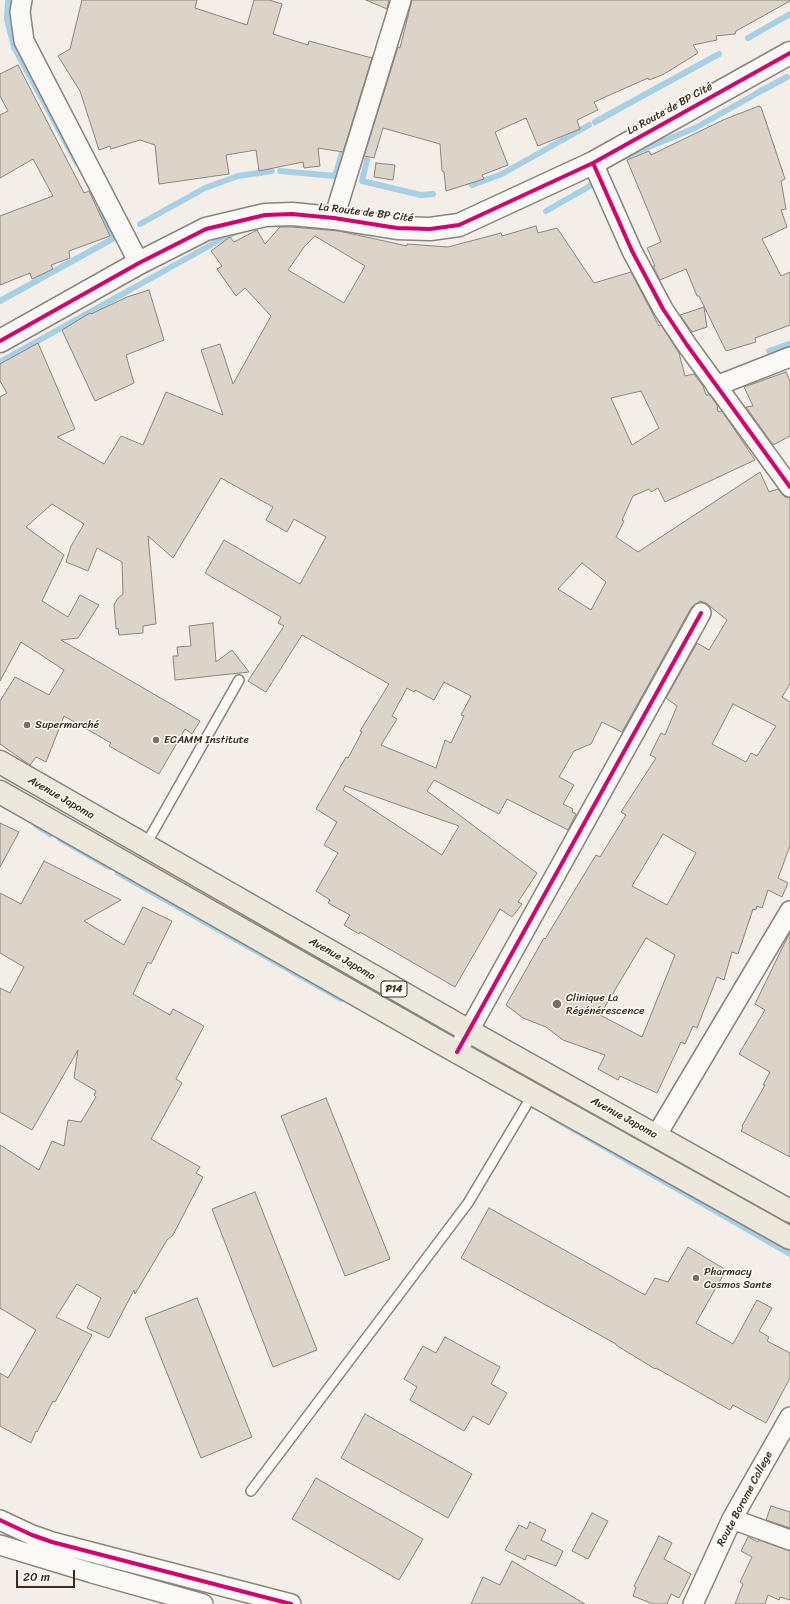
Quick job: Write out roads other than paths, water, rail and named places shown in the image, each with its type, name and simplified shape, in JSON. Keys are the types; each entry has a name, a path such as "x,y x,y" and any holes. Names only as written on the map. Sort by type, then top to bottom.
{"main road":[{"name":"Avenue Japoma","path":"0,762 469,1031 790,1211"},
{"name":"Avenue Japoma","path":"1,794 457,1052 790,1238"}],"street":[{"path":"22,0 20,12 24,41 139,263"},
{"path":"334,218 401,0"},
{"name":"La Route de BP Cité","path":"0,340 139,263 206,229 265,215 292,214 334,218 397,228 430,229 459,225 593,163 790,52"},
{"path":"593,163 632,251 663,309 716,386 790,487"},
{"path":"716,386 790,357"},
{"path":"457,1052 701,613"},
{"path":"656,1136 790,911"},
{"name":"Route Borome College","path":"693,1604 732,1519 790,1417"},
{"path":"732,1519 790,1540"},
{"path":"0,1520 32,1535 52,1542 291,1604"},
{"path":"0,1545 92,1573 203,1604"}],"lane":[{"path":"145,846 239,680"},
{"path":"251,1491 468,1203 533,1094"}],"waterway":[{"path":"8,1 7,19 14,47 77,163"},
{"path":"748,38 790,14"},
{"path":"595,122 719,54"},
{"path":"757,93 787,77"},
{"path":"622,158 695,128 754,95"},
{"path":"472,185 502,174 589,125"},
{"path":"280,171 335,176 342,153"},
{"path":"367,160 362,181 421,195 433,194"},
{"path":"140,224 205,188 238,176 272,171"},
{"path":"546,211 597,182"},
{"path":"0,301 114,238 101,210"},
{"path":"0,362 238,231"},
{"path":"769,351 789,344"},
{"path":"36,825 50,834"},
{"path":"60,839 109,867"},
{"path":"118,873 341,999"},
{"path":"552,1117 790,1254"}],"place":[{"name":"Supermarché","path":"27,725"},
{"name":"ECAMM Institute","path":"156,740"},
{"name":"Clinique La Régénérescence","path":"557,1004"},
{"name":"Pharmacy Cosmos Sante","path":"696,1278"}]}
